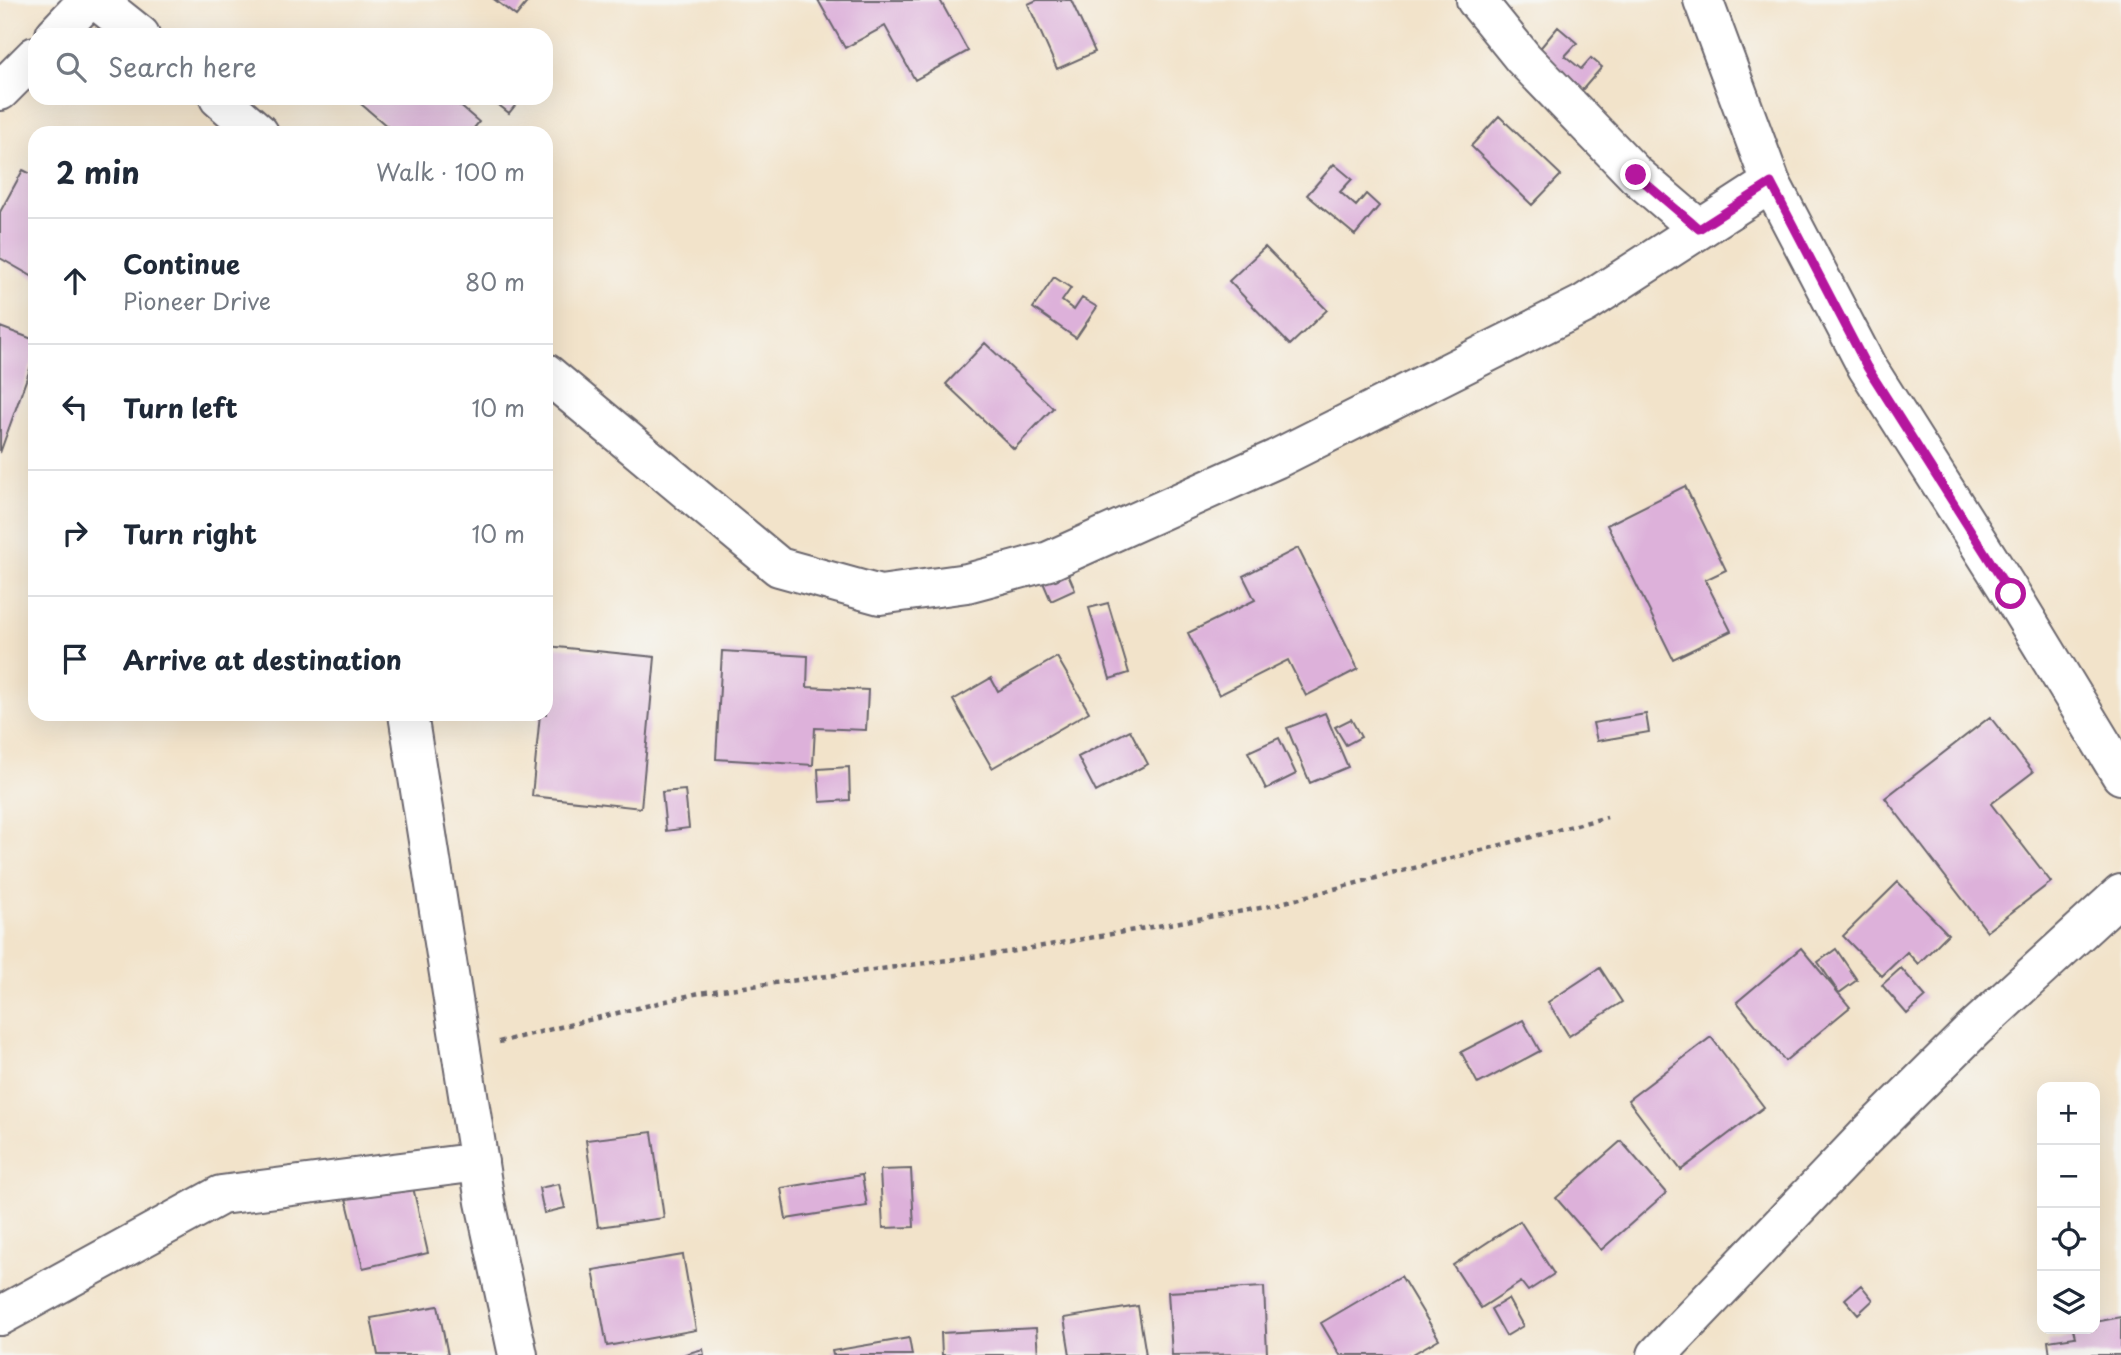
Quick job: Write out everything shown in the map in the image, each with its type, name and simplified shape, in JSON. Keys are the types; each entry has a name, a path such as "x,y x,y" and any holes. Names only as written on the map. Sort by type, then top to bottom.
{"street":[{"path":"62,28 89,0"},
{"path":"96,0 131,28"},
{"path":"1476,0 1523,58 1636,175 1699,229"},
{"path":"1703,0 1771,183 1867,367 2011,594 2121,775"},
{"path":"0,91 28,63"},
{"path":"227,105 251,126"},
{"path":"553,379 779,567 880,595 967,583 1049,561 1276,459 1584,304 1771,183"},
{"path":"409,721 485,1202 518,1355"},
{"path":"1657,1355 1865,1137 1947,1056 2121,894"},
{"path":"0,1316 220,1195 479,1163"}],"path":[{"path":"461,1051 699,992 1009,952 1266,907 1607,817"}],"building":[{"path":"495,0 529,0 516,16"},
{"path":"818,0 940,0 968,51 915,80 885,26 845,48"},
{"path":"1037,0 1071,0 1095,52 1057,69 1028,4"},
{"path":"1558,27 1577,43 1565,56 1581,69 1591,58 1602,67 1577,96 1532,58"},
{"path":"362,105 459,105 479,122 476,126 387,126"},
{"path":"499,105 515,105 509,113"},
{"path":"1499,116 1561,175 1532,205 1471,146"},
{"path":"1334,164 1352,179 1340,192 1356,206 1366,194 1379,206 1355,235 1307,195"},
{"path":"23,170 28,172 28,274 0,258 0,212"},
{"path":"1265,247 1327,310 1290,345 1229,281"},
{"path":"1054,277 1071,288 1062,301 1074,310 1082,298 1097,307 1076,338 1033,308"},
{"path":"0,327 28,337 28,375 0,453"},
{"path":"985,343 1053,408 1014,449 946,384"},
{"path":"1685,486 1726,570 1705,580 1731,631 1673,659 1607,525"},
{"path":"1298,548 1358,669 1306,696 1288,660 1219,695 1188,633 1255,600 1243,576"},
{"path":"1066,569 1075,590 1051,601 1042,580"},
{"path":"1108,603 1129,673 1110,679 1089,608"},
{"path":"553,647 655,657 641,808 532,796 539,721 553,721"},
{"path":"722,651 808,656 807,687 868,690 866,730 815,728 813,765 716,759"},
{"path":"1057,657 1089,712 992,768 953,700 991,678 998,691"},
{"path":"1325,713 1348,767 1310,783 1287,728"},
{"path":"1646,714 1649,732 1597,741 1593,723"},
{"path":"1990,717 2033,772 1991,804 2051,882 1987,931 1885,798"},
{"path":"1351,719 1361,737 1346,745 1335,727"},
{"path":"1130,730 1148,764 1096,792 1078,757"},
{"path":"1279,738 1296,774 1266,789 1248,752"},
{"path":"849,767 850,800 820,802 818,769"},
{"path":"685,790 689,828 666,831 662,792"},
{"path":"1898,882 1948,934 1918,964 1907,952 1882,976 1843,936"},
{"path":"1801,948 1850,1007 1785,1061 1737,1002"},
{"path":"1836,949 1857,980 1839,993 1818,962"},
{"path":"1600,968 1622,1002 1569,1036 1548,1002"},
{"path":"1901,968 1926,997 1907,1014 1882,985"},
{"path":"1523,1020 1540,1051 1478,1084 1461,1052"},
{"path":"1711,1037 1764,1107 1681,1170 1628,1100"},
{"path":"652,1132 664,1218 598,1227 586,1140"},
{"path":"1621,1141 1666,1193 1601,1250 1556,1198"},
{"path":"911,1169 914,1227 883,1228 880,1170"},
{"path":"862,1175 867,1206 786,1219 781,1188"},
{"path":"412,1183 428,1253 363,1268 346,1198"},
{"path":"559,1184 565,1208 544,1213 539,1188"},
{"path":"1520,1221 1554,1274 1528,1291 1521,1282 1481,1308 1453,1265"},
{"path":"683,1255 696,1330 607,1346 593,1270"},
{"path":"1401,1276 1439,1339 1411,1355 1340,1355 1321,1323"},
{"path":"1861,1285 1873,1300 1858,1314 1845,1299"},
{"path":"1264,1287 1267,1354 1172,1355 1168,1292"},
{"path":"1508,1299 1523,1326 1506,1336 1491,1309"},
{"path":"438,1306 448,1355 378,1355 371,1318"},
{"path":"1138,1306 1146,1355 1070,1355 1064,1318"},
{"path":"2121,1317 2121,1355 2050,1355 2048,1341 2075,1337 2074,1334 2100,1334 2100,1321"},
{"path":"1036,1328 1038,1355 942,1355 941,1333"},
{"path":"909,1338 912,1355 833,1355 832,1351"},
{"path":"703,1349 704,1355 685,1355 685,1354"}],"route":[{"path":"1636,175 1699,229 1771,183 1867,367 2011,594"}]}
